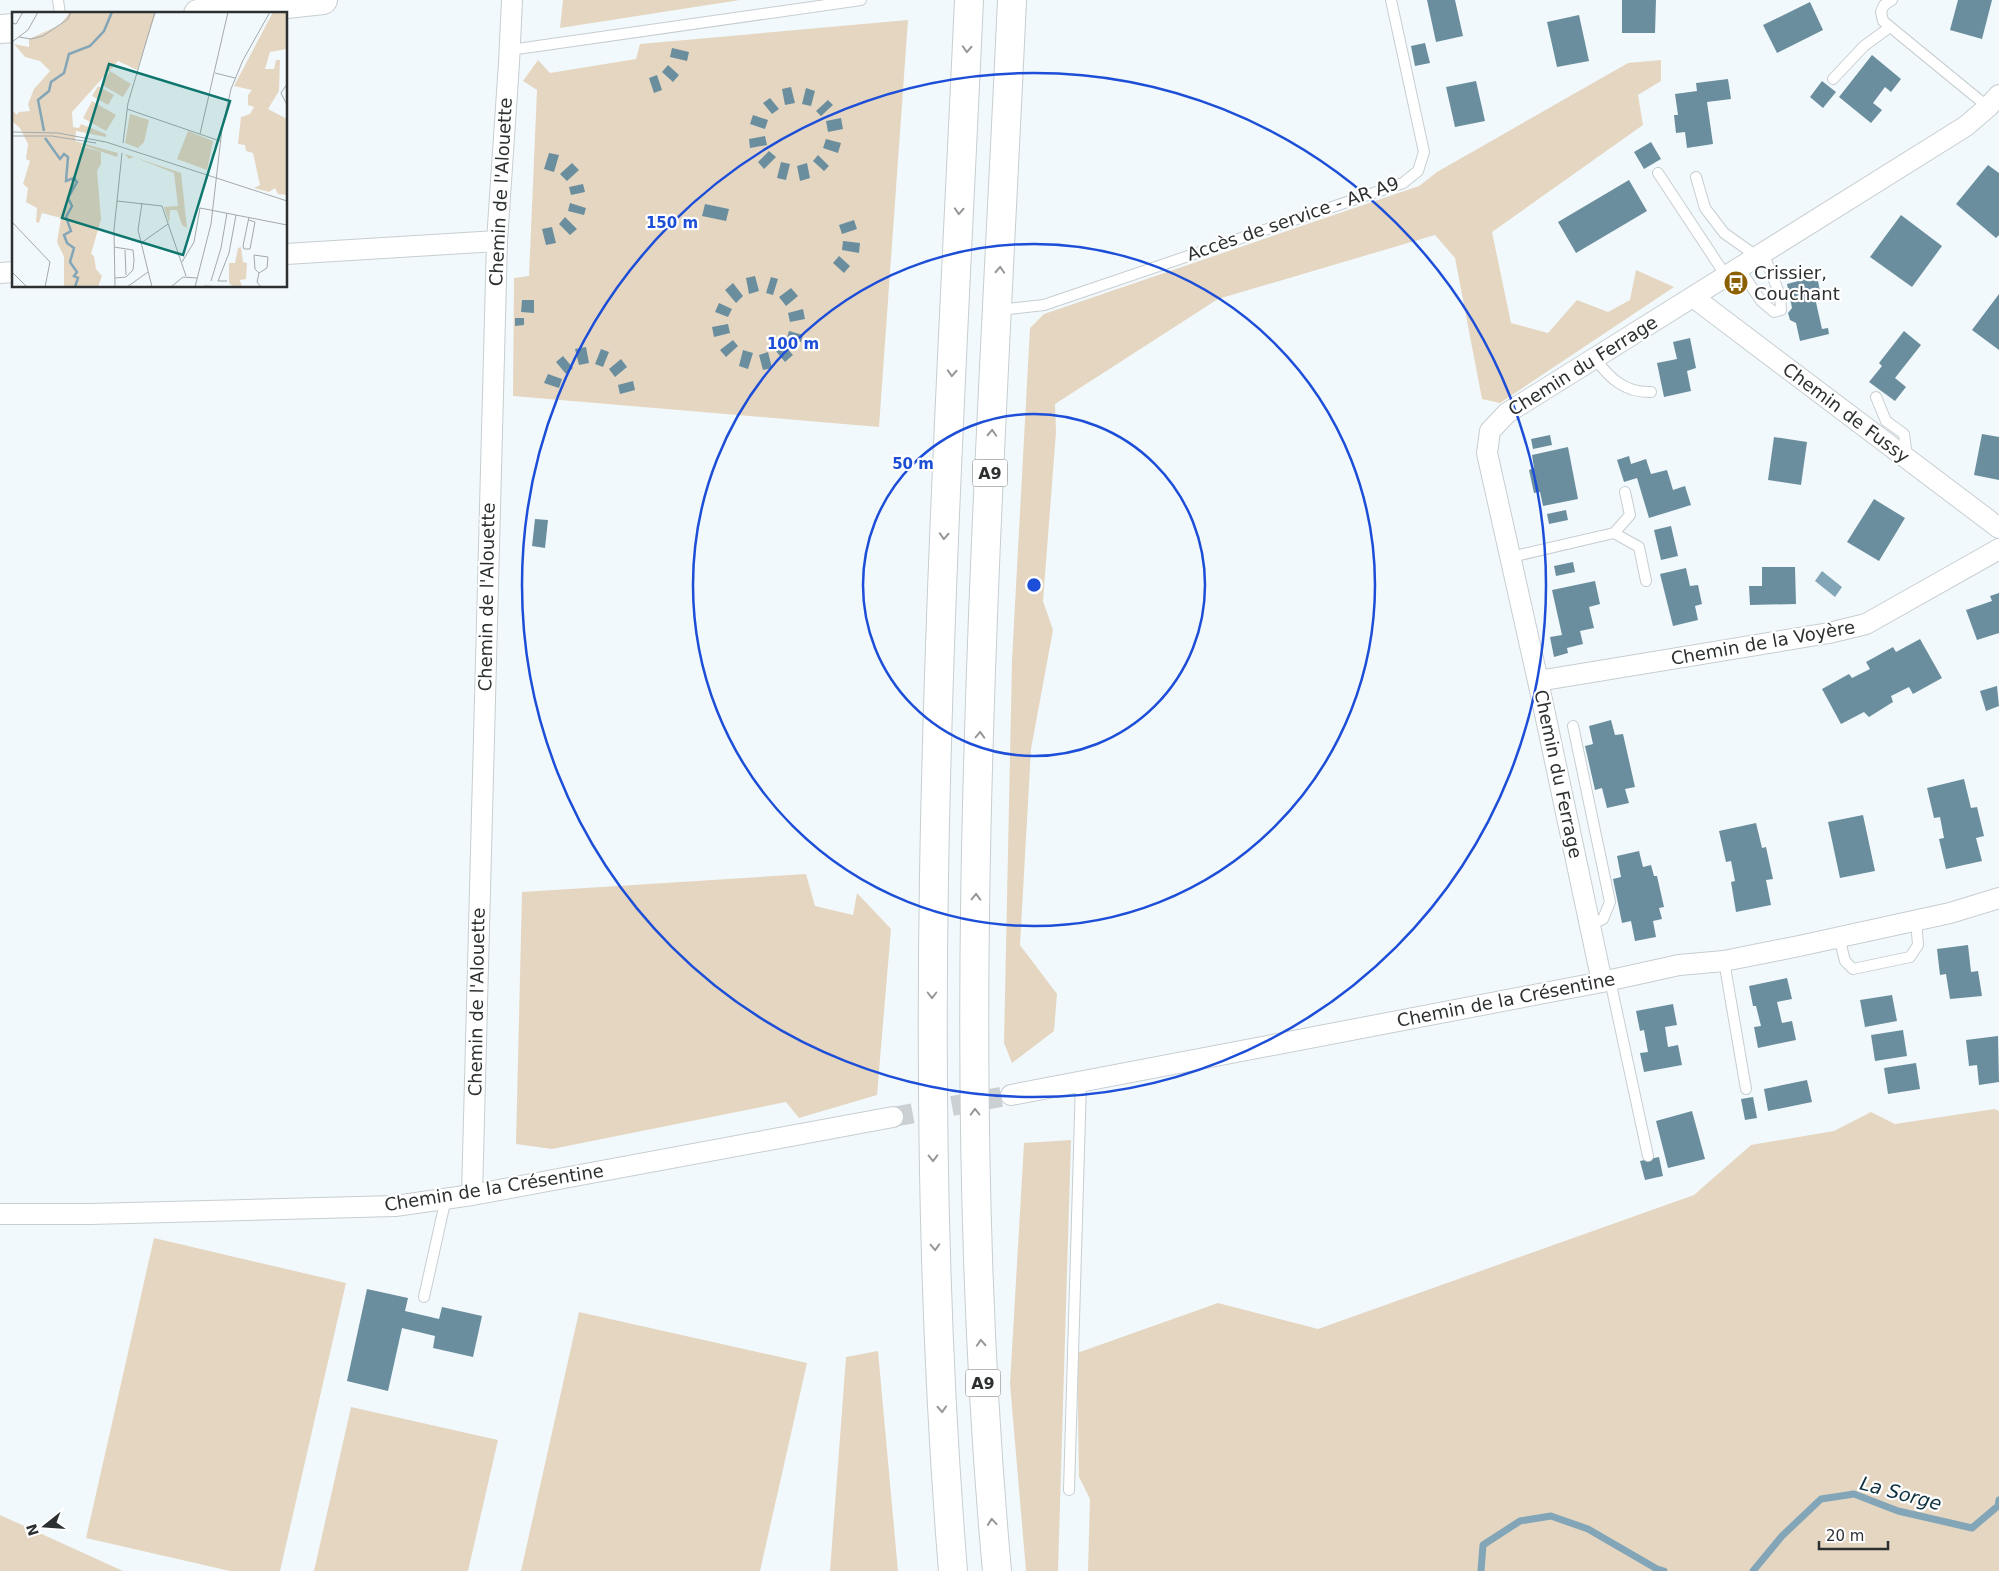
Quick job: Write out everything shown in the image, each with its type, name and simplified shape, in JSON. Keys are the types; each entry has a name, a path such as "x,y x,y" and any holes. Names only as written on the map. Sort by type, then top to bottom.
{"main road":[{"path":"216,12 323,0"},
{"name":"A9","path":"953,1571 944,1456 937,1319 931,1075 932,947 943,567 969,0"},
{"name":"A9","path":"997,1571 987,1454 980,1328 974,1054 980,704 1012,0"}],"street":[{"name":"Chemin de l'Alouette","path":"472,1195 497,241 512,0"},
{"name":"Chemin du Ferrage","path":"1606,981 1590,924 1487,453 1490,430 1507,413 1966,126 1994,101"},
{"path":"288,254 497,241"},
{"name":"Chemin de Fussy","path":"1693,296 1999,528"},
{"name":"Chemin de la Voyère","path":"1538,681 1829,633 1866,624 1999,550"},
{"name":"Chemin de la Crésentine","path":"1011,1095 1606,981 1680,964 1724,961 1916,920 1999,898"},
{"name":"Chemin de la Crésentine","path":"0,1214 90,1214 395,1206 472,1195 893,1118"}],"lane":[{"path":"510,50 861,0"},
{"name":"Accès de service - AR A9","path":"998,310 1044,305 1403,183 1418,171 1424,152 1391,0"},
{"path":"1892,0 1884,5 1881,12 1883,21 1890,28 1994,101"},
{"path":"1833,79 1864,46 1890,28"},
{"path":"1658,172 1733,272 1774,312 1781,310 1780,295 1760,255 1724,233 1705,208 1696,177"},
{"path":"1595,358 1603,370 1624,387 1638,392 1651,392"},
{"path":"1876,397 1886,421 1904,434 1907,459"},
{"path":"1510,557 1614,533 1630,515 1625,492"},
{"path":"1614,533 1639,547 1646,581"},
{"path":"1573,726 1610,902 1603,919 1590,924"},
{"path":"1839,937 1845,961 1853,969 1910,957 1918,945 1916,920"},
{"path":"1724,961 1746,1089"},
{"path":"1606,981 1648,1156"},
{"path":"1069,1490 1081,1082"},
{"path":"424,1297 446,1198"}],"shaded area":[{"path":"563,0 740,0 560,28"},
{"path":"908,20 879,427 513,396 514,278 529,276 537,90 523,81 538,60 550,73 636,59 640,44"},
{"path":"1661,60 1661,81 1638,95 1643,125 1492,232 1511,323 1548,333 1577,300 1608,312 1630,300 1636,270 1674,287 1500,403 1482,399 1455,258 1435,235 1218,299 1055,404 1056,432 1043,601 1053,630 1031,749 1020,945 1057,994 1054,1031 1012,1063 1004,1043 1012,660 1030,328 1044,314 1419,186 1437,172 1628,63"},
{"path":"806,874 815,906 853,915 857,893 891,929 877,1095 799,1118 786,1102 552,1149 516,1144 522,892"},
{"path":"1994,1109 1999,1111 1999,1571 1088,1571 1090,1499 1079,1477 1077,1353 1218,1303 1318,1329 1694,1195 1751,1145 1834,1131 1871,1112 1895,1124"},
{"path":"1071,1140 1058,1571 1026,1571 1010,1384 1024,1143"},
{"path":"154,1238 346,1283 280,1571 230,1571 86,1538"},
{"path":"579,1312 807,1363 760,1571 521,1571"},
{"path":"878,1351 898,1571 830,1571 846,1357"},
{"path":"351,1407 498,1440 468,1571 314,1571"},
{"path":"0,1515 123,1571 0,1571"}],"water":[{"path":"1822,571 1842,587 1835,597 1815,581"}],"building":[{"path":"1427,0 1455,0 1463,36 1436,42"},
{"path":"1622,0 1656,0 1655,33 1622,33"},
{"path":"1958,0 1992,0 1982,39 1950,30"},
{"path":"1810,2 1823,30 1777,53 1763,25"},
{"path":"1579,15 1589,61 1557,67 1547,22"},
{"path":"1425,43 1430,63 1415,66 1411,46"},
{"path":"672,48 689,52 687,61 670,57"},
{"path":"1872,55 1901,79 1891,92 1885,87 1873,103 1882,110 1871,123 1839,97"},
{"path":"668,65 679,75 673,82 662,72"},
{"path":"657,75 662,90 654,93 649,78"},
{"path":"1728,79 1731,99 1707,102 1713,144 1687,148 1685,132 1676,133 1674,115 1678,115 1675,94 1697,91 1696,83"},
{"path":"1476,81 1485,121 1455,127 1446,87"},
{"path":"1822,81 1836,92 1823,108 1810,97"},
{"path":"791,87 795,103 785,105 782,89"},
{"path":"806,88 815,91 811,106 802,104"},
{"path":"770,98 779,109 772,114 763,103"},
{"path":"828,100 833,105 821,116 816,111"},
{"path":"753,115 768,120 765,129 750,124"},
{"path":"841,118 843,129 828,132 826,121"},
{"path":"765,136 767,145 750,148 749,139"},
{"path":"826,139 841,143 838,153 823,148"},
{"path":"1651,142 1661,159 1644,169 1634,152"},
{"path":"769,151 776,157 764,169 758,162"},
{"path":"549,153 559,155 554,172 544,169"},
{"path":"818,155 829,166 824,171 813,161"},
{"path":"781,162 790,164 786,180 777,178"},
{"path":"572,163 579,170 567,181 560,174"},
{"path":"807,163 810,178 800,181 797,166"},
{"path":"1988,165 1999,173 1999,235 1996,238 1956,204"},
{"path":"1629,180 1647,211 1576,253 1558,222"},
{"path":"583,184 585,192 571,195 569,187"},
{"path":"570,203 586,208 584,215 568,211"},
{"path":"705,204 729,209 726,221 702,216"},
{"path":"1901,215 1942,246 1912,287 1870,257"},
{"path":"565,217 577,229 570,235 559,224"},
{"path":"854,220 857,229 842,234 839,225"},
{"path":"552,227 556,243 546,245 542,229"},
{"path":"843,241 860,243 859,253 842,250"},
{"path":"839,256 850,266 844,273 833,263"},
{"path":"755,276 759,291 749,294 746,278"},
{"path":"1817,276 1821,296 1815,298 1822,329 1828,328 1829,334 1800,341 1796,323 1790,320 1788,313 1792,308 1787,284"},
{"path":"771,277 778,279 773,295 766,293"},
{"path":"733,283 743,296 736,303 725,290"},
{"path":"791,288 798,296 786,306 779,297"},
{"path":"1999,294 1999,350 1972,330"},
{"path":"522,300 534,300 534,313 521,312"},
{"path":"719,303 732,309 728,317 715,312"},
{"path":"803,309 805,319 790,322 788,313"},
{"path":"515,318 524,318 524,325 515,326"},
{"path":"728,324 730,333 714,337 712,327"},
{"path":"789,331 803,335 801,342 787,338"},
{"path":"1904,331 1921,345 1895,378 1906,387 1895,401 1869,382 1882,366 1879,363"},
{"path":"1690,338 1696,368 1687,371 1691,391 1664,397 1657,363 1677,359 1673,342"},
{"path":"733,340 738,346 726,357 720,350"},
{"path":"783,344 793,355 785,362 775,350"},
{"path":"586,347 589,363 579,365 575,349"},
{"path":"601,349 609,352 603,367 595,364"},
{"path":"743,350 753,353 748,369 739,366"},
{"path":"768,352 772,368 763,370 759,355"},
{"path":"563,356 573,368 566,374 556,362"},
{"path":"621,359 627,367 615,377 609,369"},
{"path":"548,374 562,379 559,388 544,383"},
{"path":"633,381 635,390 620,394 618,385"},
{"path":"1982,434 1999,437 1999,480 1974,475"},
{"path":"1550,435 1552,445 1533,449 1531,439"},
{"path":"1774,437 1807,442 1801,485 1768,480"},
{"path":"1568,447 1578,499 1543,506 1540,492 1534,493 1529,470 1534,468 1532,455"},
{"path":"1629,456 1631,464 1646,459 1651,474 1667,470 1673,490 1685,486 1691,505 1649,518 1637,478 1624,482 1617,460"},
{"path":"1874,499 1905,518 1879,561 1847,542"},
{"path":"1566,510 1568,520 1549,524 1547,514"},
{"path":"535,519 548,520 545,548 532,546"},
{"path":"1671,526 1678,556 1661,560 1654,530"},
{"path":"1573,562 1575,572 1556,576 1554,566"},
{"path":"1762,567 1795,567 1796,604 1750,605 1749,586 1762,586"},
{"path":"1686,568 1690,586 1698,585 1702,604 1695,606 1698,620 1673,626 1660,574"},
{"path":"1595,581 1600,604 1589,607 1594,628 1580,631 1583,644 1567,648 1568,653 1554,657 1550,637 1562,635 1552,590"},
{"path":"1999,593 1999,633 1977,640 1966,610 1992,601 1990,596"},
{"path":"1920,639 1942,678 1913,694 1909,687 1891,696 1893,702 1869,717 1864,712 1841,724 1822,689 1849,674 1852,678 1870,669 1866,662 1893,647 1896,652"},
{"path":"1997,686 1999,706 1986,711 1980,691"},
{"path":"1611,720 1615,735 1623,734 1635,787 1625,789 1629,803 1607,808 1602,788 1595,790 1585,746 1593,744 1589,726"},
{"path":"1964,779 1971,808 1977,807 1984,836 1976,838 1982,861 1946,869 1939,839 1944,838 1940,817 1934,818 1927,788"},
{"path":"1863,815 1875,871 1840,878 1828,822"},
{"path":"1756,823 1762,848 1766,847 1773,879 1766,880 1771,905 1736,912 1731,882 1735,881 1731,861 1726,862 1719,831"},
{"path":"1639,851 1643,867 1651,865 1654,876 1657,876 1664,907 1659,908 1662,919 1653,921 1656,937 1635,941 1631,921 1622,923 1613,879 1621,877 1617,856"},
{"path":"1968,945 1971,972 1978,971 1982,996 1950,999 1946,974 1940,975 1937,949"},
{"path":"1787,978 1792,999 1777,1002 1782,1023 1792,1021 1796,1040 1758,1048 1754,1027 1761,1026 1756,1006 1753,1006 1749,986"},
{"path":"1892,995 1897,1021 1865,1027 1860,1000"},
{"path":"1673,1004 1677,1025 1665,1027 1668,1047 1678,1045 1682,1065 1644,1072 1640,1053 1648,1052 1644,1030 1640,1031 1636,1011"},
{"path":"1903,1030 1907,1056 1875,1061 1871,1035"},
{"path":"1998,1036 1999,1082 1979,1085 1977,1065 1969,1066 1966,1040"},
{"path":"1916,1063 1920,1089 1888,1094 1884,1068"},
{"path":"1807,1080 1812,1102 1768,1111 1764,1089"},
{"path":"1753,1097 1757,1118 1745,1120 1741,1099"},
{"path":"1692,1111 1705,1159 1668,1168 1656,1121"},
{"path":"1659,1157 1663,1176 1645,1180 1640,1161"},
{"path":"367,1289 408,1298 405,1311 439,1319 442,1307 482,1316 473,1357 433,1348 435,1336 402,1328 388,1391 347,1381"}],"waterway":[{"name":"La Sorge","path":"1753,1571 1782,1536 1821,1499 1854,1494 1898,1511 1972,1528 1998,1506 1999,1500"},
{"name":"La Sorge","path":"1481,1571 1483,1545 1520,1521 1551,1516 1588,1529 1657,1569 1664,1571"}],"tunnel":[{"path":"893,1117 1011,1095"}],"place":[{"name":"Crissier, Couchant","path":"1736,283"}]}
